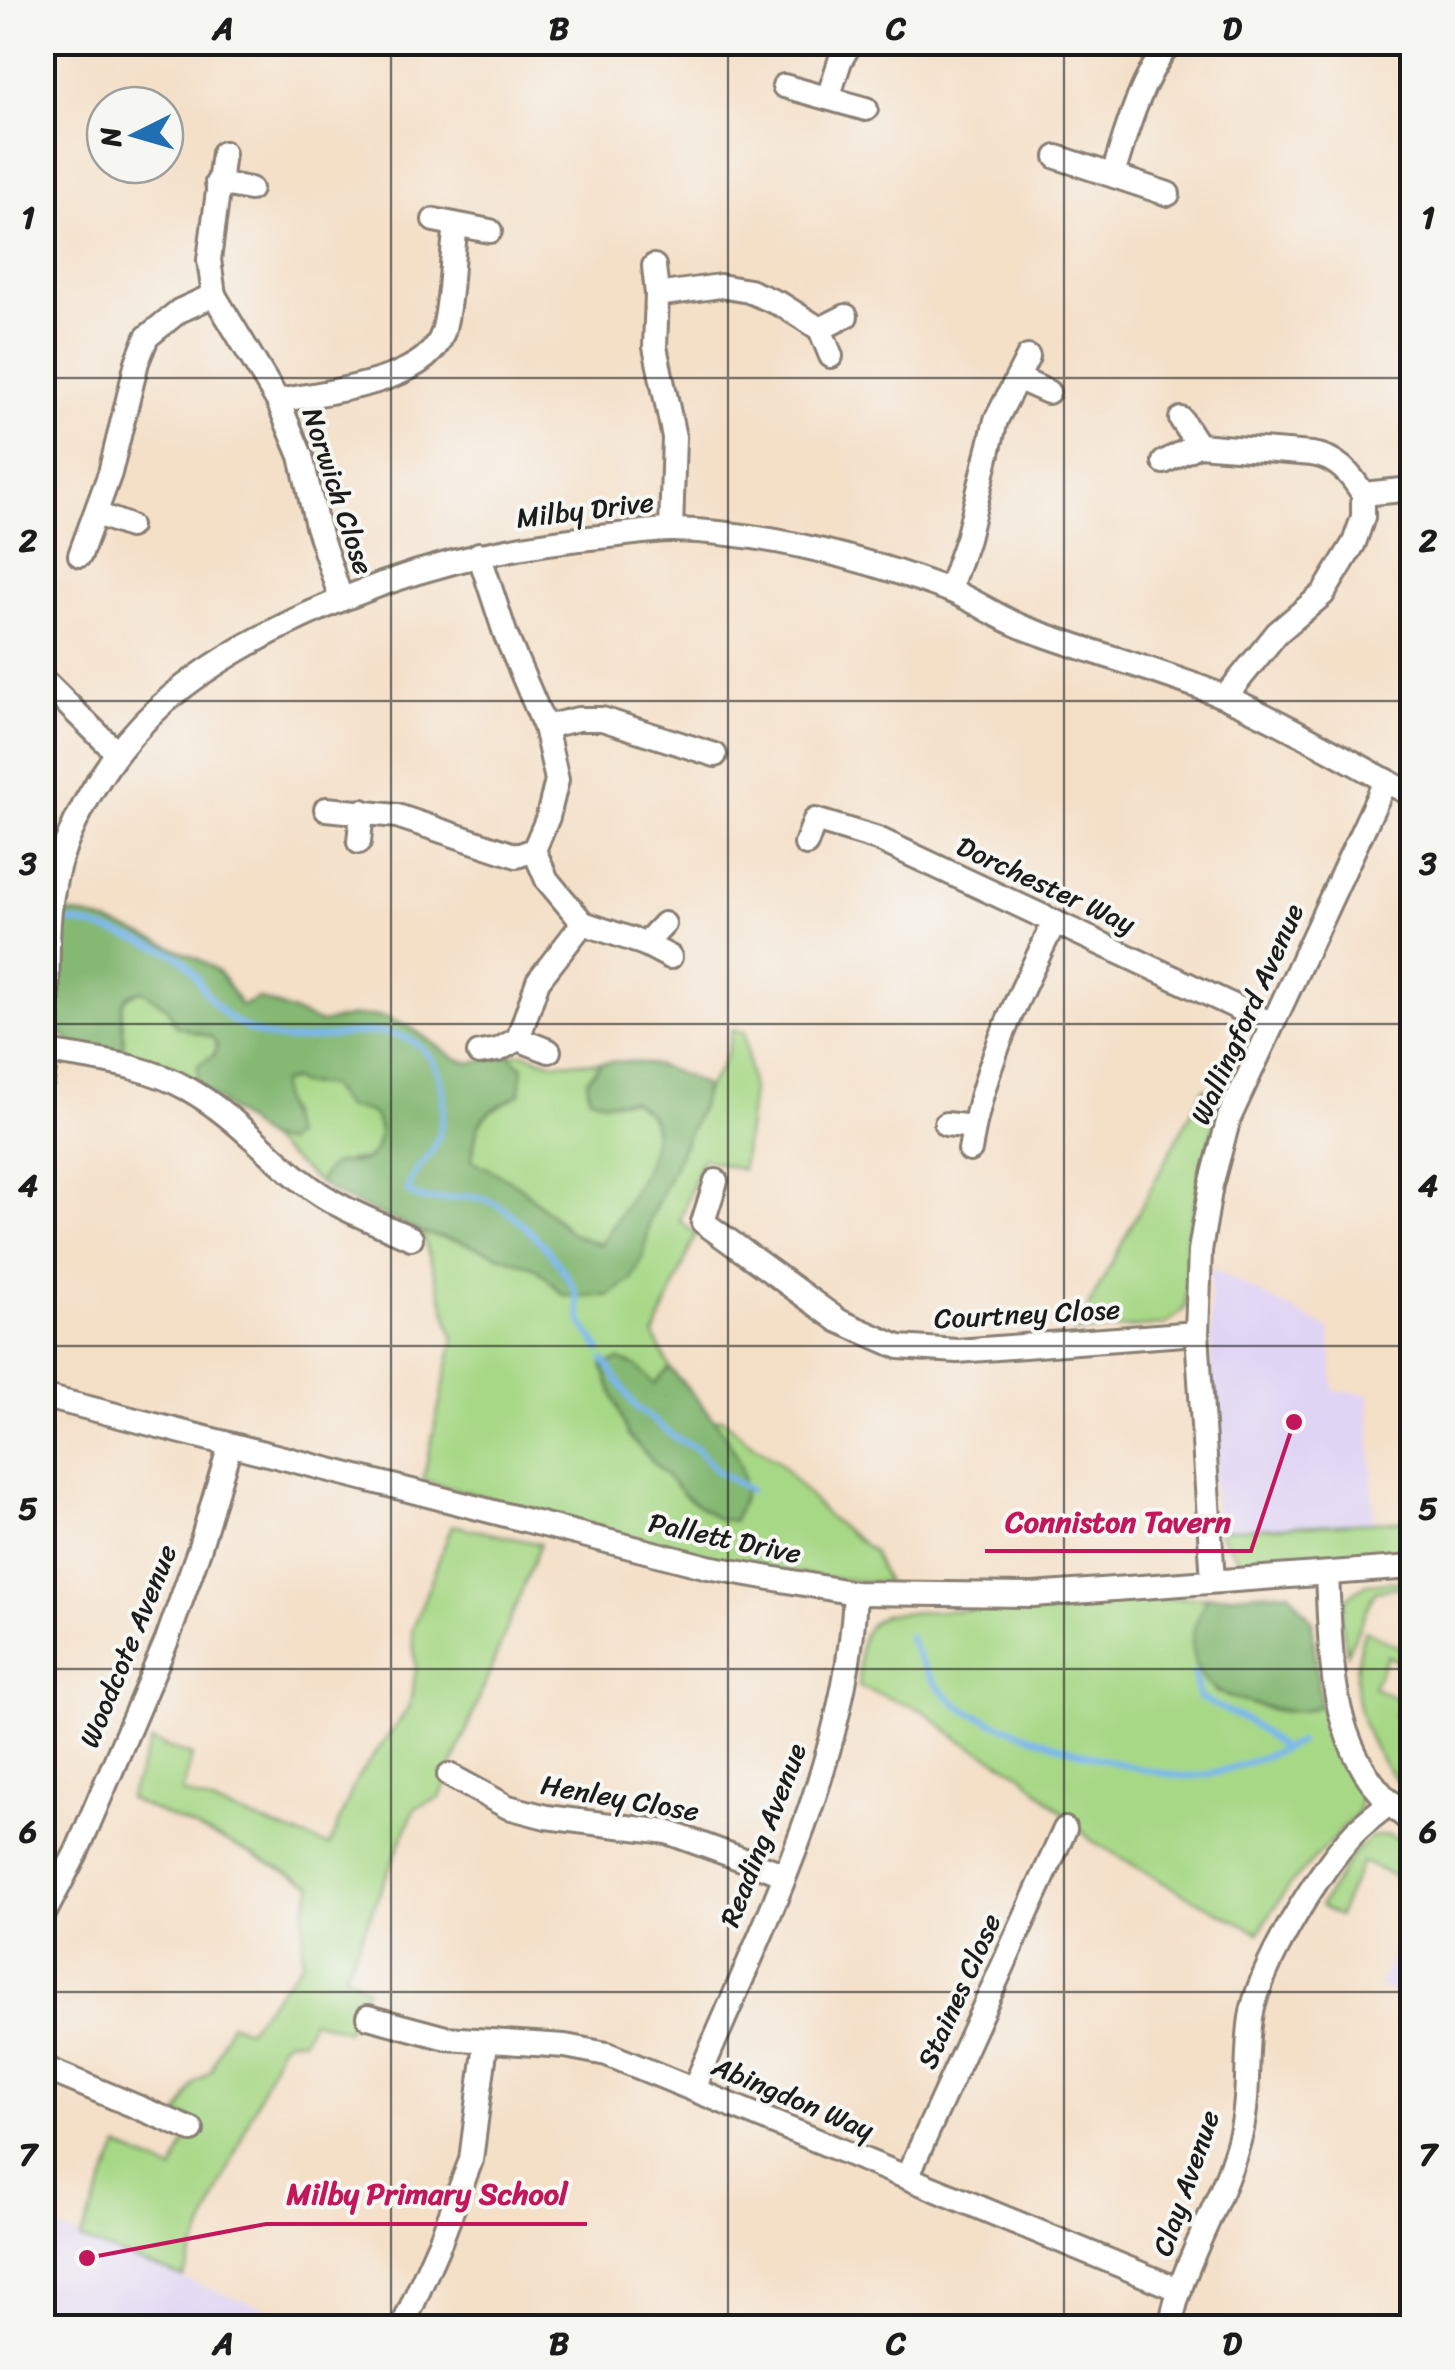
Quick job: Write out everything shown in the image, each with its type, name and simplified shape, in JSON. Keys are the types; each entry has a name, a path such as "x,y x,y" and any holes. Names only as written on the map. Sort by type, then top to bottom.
{"street":[{"path":"828,98 851,42"},
{"path":"1113,175 1131,116 1153,65 1170,42"},
{"path":"784,86 866,109"},
{"name":"Norwich Close","path":"223,153 209,260 214,295 278,401 301,456 316,526 341,599"},
{"path":"1057,157 1168,194"},
{"path":"217,183 250,189"},
{"name":"Norwich Close","path":"278,401 390,378 414,366 442,336 445,222 490,231"},
{"path":"654,266 655,347 674,438 670,530"},
{"path":"657,295 720,286 749,291 820,329 831,356"},
{"path":"80,555 97,514 147,337 179,310 214,295"},
{"path":"820,329 846,316"},
{"path":"949,590 968,540 996,420 1023,368 1048,392"},
{"path":"1181,419 1198,445"},
{"path":"1164,462 1198,445 1322,455 1340,465 1363,494 1363,517 1354,543 1323,594 1277,633 1225,698"},
{"path":"1363,494 1412,489"},
{"path":"97,514 129,526"},
{"name":"Milby Drive","path":"42,1082 48,1052 47,926 51,898 64,848 116,752 159,706 207,668 266,634 408,572 479,554 578,538 670,530 758,538 851,559 949,590 1020,626 1225,698 1412,794"},
{"path":"326,809 397,816 517,856 534,850 548,818 557,780 545,727 506,636 479,554"},
{"path":"42,679 116,752"},
{"path":"545,727 578,719 602,719 715,756"},
{"name":"Wallingford Avenue","path":"1214,1581 1196,1334 1200,1251 1210,1185 1229,1118 1386,780"},
{"path":"359,842 362,811"},
{"name":"Dorchester Way","path":"806,844 815,820 878,839 1272,1024"},
{"path":"534,850 548,880 584,923 670,957"},
{"path":"478,1053 498,1050 518,1038 538,981 584,923"},
{"path":"946,1124 972,1138 996,1046 1054,923"},
{"path":"645,944 664,924"},
{"path":"518,1038 550,1051"},
{"path":"48,1052 112,1062 185,1087 214,1104 324,1197 411,1238"},
{"name":"Courtney Close","path":"716,1181 703,1222 839,1321 899,1347 957,1351 1196,1334"},
{"name":"Pallett Drive","path":"42,1396 708,1567 854,1593 1033,1595 1412,1567"},
{"name":"Woodcote Avenue","path":"42,1918 77,1852 167,1640 230,1444"},
{"path":"1327,1575 1336,1705 1346,1737 1391,1802 1412,1822"},
{"name":"Reading Avenue","path":"694,2089 816,1790 843,1692 854,1593"},
{"name":"Henley Close","path":"449,1775 508,1806 546,1817 667,1832 783,1874"},
{"name":"Clay Avenue","path":"1170,2328 1180,2290 1241,2132 1251,2014 1258,1992 1280,1942 1334,1858 1355,1832 1391,1802"},
{"name":"Staines Close","path":"907,2177 1065,1829"},
{"name":"Abingdon Way","path":"368,2017 446,2038 565,2046 607,2054 1180,2290"},
{"path":"402,2328 471,2160 486,2042"},
{"path":"42,2066 192,2130"}],"shaded area":[{"path":"1210,1267 1330,1330 1334,1390 1369,1394 1374,1522 1217,1530"},
{"path":"1412,1912 1412,2001 1379,1986"},
{"path":"42,2223 199,2285 319,2327 43,2327"}],"green space":[{"path":"69,913 147,937 208,965 221,976 241,1006 258,998 321,1023 353,1016 382,1016 410,1027 455,1058 470,1063 509,1055 523,1067 520,1094 483,1118 472,1160 517,1184 572,1234 601,1245 648,1162 654,1128 650,1115 631,1100 604,1102 589,1096 587,1080 601,1063 630,1062 679,1073 705,1086 701,1106 650,1219 644,1255 631,1280 608,1296 565,1296 536,1268 459,1241 422,1233 338,1196 319,1183 329,1167 370,1156 379,1136 374,1116 345,1107 329,1085 300,1084 292,1079 281,1083 281,1090 293,1137 285,1143 266,1139 197,1084 198,1065 215,1054 217,1045 212,1037 176,1026 167,1008 143,991 125,999 122,1006 122,1054 72,1044 56,1027 60,915"},
{"path":"144,991 167,1008 176,1026 212,1037 218,1046 197,1084 122,1054 122,1006 132,994"},
{"path":"732,1030 744,1032 752,1091 742,1170 702,1158 680,1221 696,1234 654,1336 670,1368 654,1384 619,1360 736,1453 713,1420 722,1418 779,1462 826,1515 872,1551 887,1583 723,1562 423,1480 454,1338 422,1233 459,1241 536,1268 565,1296 644,1255 650,1219 706,1090 724,1061"},
{"path":"523,1053 550,1062 601,1063 587,1080 604,1102 631,1100 649,1115 654,1128 647,1162 602,1245 572,1234 517,1184 472,1160 483,1118 520,1094 509,1055"},
{"path":"292,1079 300,1084 329,1085 341,1100 372,1113 379,1133 373,1153 365,1160 349,1160 319,1183 266,1139 289,1116 279,1097 280,1083"},
{"path":"1204,1088 1221,1095 1187,1236 1186,1307 1166,1325 1075,1332"},
{"path":"619,1360 637,1366 654,1384 670,1368 718,1425 743,1474 744,1494 734,1521 718,1519 685,1496 628,1435 602,1365"},
{"path":"1412,1520 1412,1554 1244,1566 1217,1530"},
{"path":"452,1525 540,1544 440,1798 415,1808 345,1975 367,1988 347,2031 312,2020 302,2040 287,2039 280,2046 183,2277 80,2240 119,2147 173,2171 193,2123 179,2114 194,2084 211,2071 230,2023 247,2030 302,1962 304,1913 313,1885 128,1799 151,1741 192,1756 182,1793 329,1846 357,1778 409,1708 416,1670 412,1631"},
{"path":"1410,1580 1411,1585 1375,1591 1347,1653 1341,1618 1346,1598 1367,1584"},
{"path":"1289,1591 1312,1621 1320,1705 1287,1711 1239,1700 1205,1681 1193,1658 1192,1642 1206,1597"},
{"path":"1206,1597 1192,1640 1215,1692 1281,1711 1308,1710 1320,1705 1335,1749 1361,1791 1358,1812 1286,1889 1259,1932 1091,1840 1022,1774 960,1740 924,1711 859,1687 863,1635 886,1614"},
{"path":"1365,1630 1412,1654 1412,1668 1387,1656 1373,1687 1401,1701 1394,1717 1412,1727 1412,1796 1382,1760 1362,1720 1356,1676"},
{"path":"1389,1835 1412,1846 1412,1884 1362,1862 1338,1916 1320,1906 1352,1855 1371,1837"}],"waterway":[{"path":"60,920 174,954 190,967 224,1013 256,1033 286,1040 380,1033 401,1036 420,1046 439,1074 443,1106 434,1147 414,1174 408,1192 435,1200 475,1197 508,1212 534,1235 566,1275 575,1291 583,1324 600,1350"},
{"path":"604,1360 635,1406 674,1437 696,1448 717,1471 750,1490"},
{"path":"909,1636 928,1673 957,1704 1003,1726 1112,1762 1197,1776 1236,1767 1299,1742"},
{"path":"1194,1673 1199,1698 1248,1721 1282,1748"}],"place":[{"name":"Conniston Tavern","path":"1294,1422"},
{"name":"Milby Primary School","path":"87,2258"}]}
